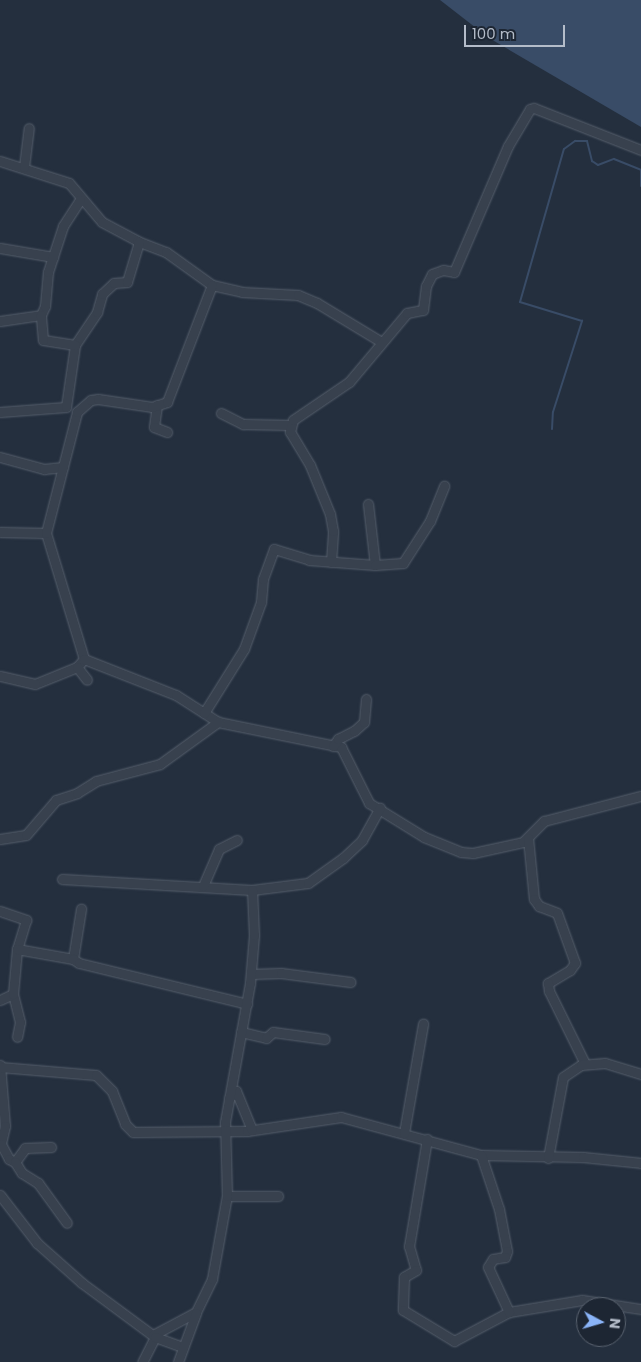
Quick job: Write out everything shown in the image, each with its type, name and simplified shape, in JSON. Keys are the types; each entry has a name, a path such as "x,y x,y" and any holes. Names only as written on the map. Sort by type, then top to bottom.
{"street":[{"path":"221,412 243,424 290,424 349,382 380,341 407,313 423,310 426,286 432,274 444,270 454,272 508,146 530,109 534,108 641,150"},
{"path":"24,167 29,128"},
{"path":"0,161 24,167 69,184 80,200 102,222 139,242 166,252 212,286 242,292 298,295 380,341"},
{"path":"75,345 43,340 41,315 45,306 53,257 63,226 80,200"},
{"path":"0,412 66,407 75,345 96,312 102,294 114,283 127,282 139,242"},
{"path":"0,248 53,257"},
{"path":"84,659 46,533 77,412 91,400 106,398 127,404 157,405 167,402 212,286"},
{"path":"0,321 41,315"},
{"path":"157,405 154,427 166,432"},
{"path":"290,424 290,432 310,465 330,514 333,531 331,562"},
{"path":"0,457 44,469 63,467"},
{"path":"204,713 244,649 261,602 262,578 274,549 309,560 375,565 403,563 430,521 444,486"},
{"path":"368,504 375,565"},
{"path":"0,532 46,533"},
{"path":"0,676 35,684 77,667 84,659"},
{"path":"84,659 176,695 218,722 341,747 369,803 424,836 461,852 473,853 528,838 544,821 641,796"},
{"path":"77,667 87,680"},
{"path":"333,746 338,738 354,731 364,722 366,699"},
{"path":"0,839 26,835 56,800 78,793 96,781 160,764 218,722"},
{"path":"62,879 252,890 316,879 362,840 380,808"},
{"path":"528,838 534,899 540,906 557,913 575,963 574,967 548,983 548,991 585,1064"},
{"path":"202,886 219,849 237,840"},
{"path":"178,1362 196,1312 212,1279 227,1196 225,1132 229,1098 248,1004 254,935 252,890"},
{"path":"73,959 80,908"},
{"path":"0,910 26,920 17,949 13,994 20,1022 17,1037"},
{"path":"17,949 73,959 248,1004"},
{"path":"251,974 281,973 350,982"},
{"path":"0,1000 13,994"},
{"path":"404,1133 422,1024"},
{"path":"241,1032 266,1038 273,1032 325,1039"},
{"path":"548,1158 563,1077 585,1064 605,1063 641,1074"},
{"path":"67,1224 38,1183 22,1173 15,1162 9,1159 1,1144 5,1126 0,1066 96,1075 112,1091 125,1124 134,1132 225,1132 341,1118 427,1139 481,1155 548,1158 583,1157 641,1163"},
{"path":"229,1098 236,1091 252,1130"},
{"path":"427,1139 409,1246 416,1270 404,1277 403,1310 454,1341 509,1312 582,1300 641,1309"},
{"path":"15,1162 26,1148 51,1147"},
{"path":"481,1155 499,1209 507,1251 505,1257 493,1259 488,1267 509,1312"},
{"path":"0,1195 37,1243 88,1289 154,1336 182,1347"},
{"path":"227,1196 278,1196"},
{"path":"142,1362 154,1336 196,1312"}],"water":[{"path":"440,0 641,0 641,127 489,38"}],"waterway":[{"path":"552,429 553,412 582,321 520,302 564,149 575,141 587,141 592,161 598,165 614,159 641,170"},
{"path":"641,170 641,186"}]}
